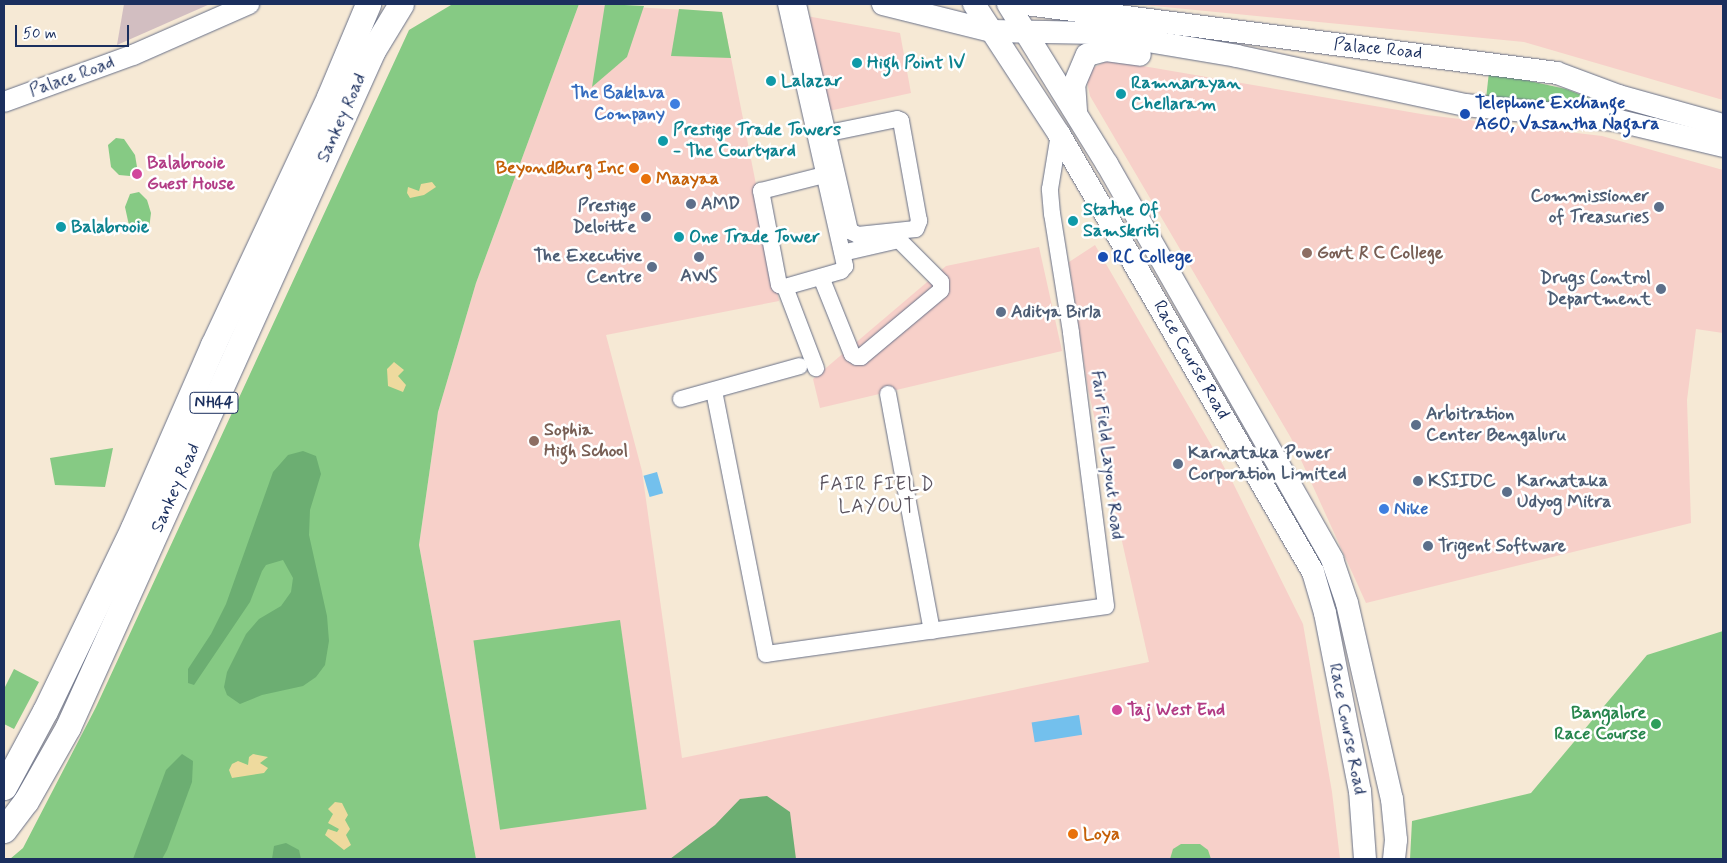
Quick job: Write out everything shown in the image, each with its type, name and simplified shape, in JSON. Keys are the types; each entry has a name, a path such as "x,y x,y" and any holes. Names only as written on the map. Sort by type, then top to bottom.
{"main road":[{"name":"Sankey Road","path":"4,787 45,711 133,528 213,345 329,97 368,4"},
{"name":"Sankey Road","path":"4,830 26,801 68,727 373,50 401,4"},
{"name":"Palace Road","path":"883,4 991,31 1100,33 1254,61 1481,108 1615,120 1723,146"},
{"name":"Race Course Road","path":"974,4 1059,134 1313,572 1325,613 1360,791 1365,859"},
{"name":"Race Course Road","path":"1008,4 1028,33 1076,114 1332,559 1346,603 1392,799 1396,840 1394,859"},
{"name":"Palace Road","path":"1026,4 1557,73 1619,96 1723,125"},
{"path":"1368,84 1376,49"},
{"name":"Palace Road","path":"1076,114 1074,85 1088,55 1106,50 1234,67 1254,61"}],"street":[{"name":"Palace Road","path":"4,102 133,55 249,4"},
{"path":"785,287 844,269 786,4"},
{"path":"798,4 829,133 854,235 916,229 920,221 901,121 898,119 829,133"},
{"name":"Fair Field Layout Road","path":"714,391 766,654 1106,606 1071,332 1052,214 1050,189 1059,134"},
{"path":"682,400 808,367 785,287 778,282 762,191 824,176"},
{"path":"821,276 852,354 857,357 861,357 942,290 941,282 899,240 842,253"},
{"path":"888,394 932,631"}],"shaded area":[{"path":"124,4 210,4 117,45"},
{"path":"579,4 722,12 779,301 606,335 642,471 682,758 1149,662 1088,389 1069,262 1095,245 1231,479 1303,624 1332,792 1340,859 476,859 419,545 438,412 476,283"},
{"path":"1134,4 1723,4 1723,100 1524,42"},
{"path":"801,15 900,33 911,93 824,112"},
{"path":"1108,60 1427,115 1602,136 1723,170 1723,333 1696,329 1687,400 1691,523 1366,603 1291,438 1090,96 1087,82 1093,68"},
{"path":"1039,247 1062,351 820,408 813,379 946,266"}],"green space":[{"path":"579,4 476,283 438,412 419,545 476,859 10,859 23,848 96,707 409,30 451,5"},
{"path":"605,4 644,6 627,57 592,87"},
{"path":"679,9 722,12 731,58 671,56"},
{"path":"1489,72 1566,89 1620,110 1486,99"},
{"path":"116,138 124,139 135,155 137,167 130,176 119,175 111,167 108,145"},
{"path":"139,192 147,200 151,213 149,229 139,234 130,230 125,207 130,194"},
{"path":"113,448 105,487 55,485 50,458"},
{"path":"303,451 316,456 321,474 310,510 309,535 327,616 329,641 325,665 316,677 303,686 262,695 240,704 227,695 224,687 227,672 246,634 259,619 281,606 291,592 293,578 283,560 266,565 250,602 194,685 188,683 188,669 211,634 226,604 273,472 288,455"},
{"path":"620,620 647,809 500,830 473,641"},
{"name":"Bangalore Race Course","path":"1723,631 1723,859 1410,859 1412,821 1531,793 1647,655"},
{"path":"14,669 39,682 14,729 4,724 4,689"},
{"path":"182,754 193,761 192,782 167,850 162,859 133,859 166,770"},
{"path":"767,796 790,812 796,859 670,859 715,825 740,799"},
{"path":"286,843 299,850 301,859 272,859 274,846"},
{"path":"1181,844 1200,844 1208,850 1211,859 1170,859 1173,849"}],"sand":[{"path":"432,182 436,187 424,195 410,198 407,193 408,187 419,191 421,184"},
{"path":"394,362 404,370 398,376 406,385 403,392 388,386 387,369"},
{"path":"253,754 268,757 260,763 268,768 264,773 232,778 229,770 232,764 238,761 248,765 249,757"},
{"path":"335,802 342,803 348,815 345,820 350,829 346,835 351,845 344,850 325,835 328,829 337,832 339,829 328,823 333,814 328,809"}],"water":[{"path":"657,472 663,493 650,497 644,476"},
{"path":"1079,715 1082,735 1035,742 1032,723"}],"place":[{"name":"High Point IV","path":"857,63"},
{"name":"Lalazar","path":"771,81"},
{"name":"Ramnarayan Chellaram","path":"1121,94"},
{"name":"The Baklava Company","path":"675,104"},
{"name":"Telephone Exchange AGO, Vasantha Nagara","path":"1465,114"},
{"name":"Prestige Trade Towers - The Courtyard","path":"663,141"},
{"name":"BeyondBurg Inc","path":"634,168"},
{"name":"Balabrooie Guest House","path":"137,174"},
{"name":"Maayaa","path":"646,179"},
{"name":"AMD","path":"691,204"},
{"name":"Commissioner of Treasuries","path":"1659,207"},
{"name":"Prestige Deloitte","path":"646,217"},
{"name":"Statue Of Samskriti","path":"1073,221"},
{"name":"Balabrooie","path":"61,227"},
{"name":"One Trade Tower","path":"679,237"},
{"name":"Govt R C College","path":"1307,253"},
{"name":"AWS","path":"699,257"},
{"name":"RC College","path":"1103,257"},
{"name":"The Executive Centre","path":"652,267"},
{"name":"Drugs Control Department","path":"1661,289"},
{"name":"Aditya Birla","path":"1001,312"},
{"name":"Arbitration Center Bengaluru","path":"1416,425"},
{"name":"Sophia High School","path":"534,441"},
{"name":"Karnataka Power Corporation Limited","path":"1178,464"},
{"name":"KSIIDC","path":"1418,481"},
{"name":"Karnataka Udyog Mitra","path":"1507,492"},
{"name":"Nike","path":"1384,509"},
{"name":"Trigent Software","path":"1428,546"},
{"name":"Taj West End","path":"1117,710"},
{"name":"Bangalore Race Course","path":"1656,724"},
{"name":"Loya","path":"1073,834"}],"district":[{"name":"FAIR FIELD LAYOUT","path":"877,496"}]}
